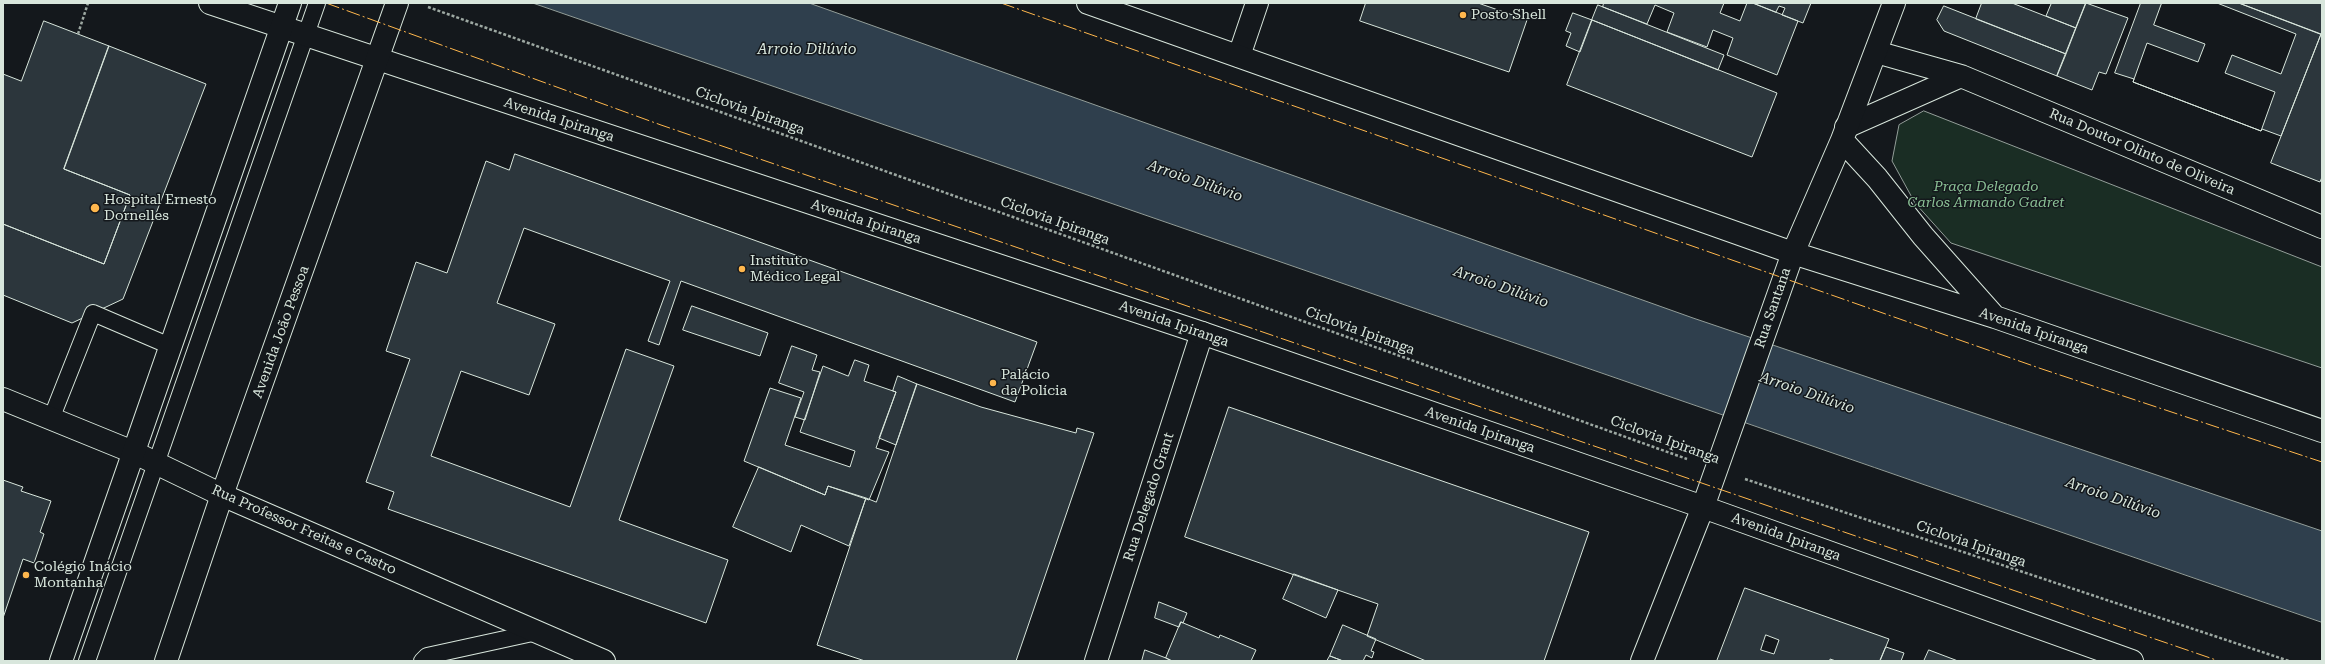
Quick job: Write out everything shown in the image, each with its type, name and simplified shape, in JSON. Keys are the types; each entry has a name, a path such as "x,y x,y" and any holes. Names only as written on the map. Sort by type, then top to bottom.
{"main road":[{"name":"Avenida Ipiranga","path":"210,3 1202,333 1703,507 2132,661"},
{"path":"61,661 290,3"},
{"name":"Avenida João Pessoa","path":"166,661 222,494 378,60 397,3"},
{"name":"Avenida Ipiranga","path":"1088,3 1793,253 1995,317 2322,431"},
{"path":"1239,56 1257,3"},
{"name":"Rua Santana","path":"1642,661 1703,507 1793,253 1844,133 1894,3"},
{"name":"Rua Doutor Olinto de Oliveira","path":"1876,52 1961,76 2322,227"},
{"path":"1961,76 1844,133 1877,178 1923,236 1995,317"},
{"name":"Rua Delegado Grant","path":"1096,661 1202,333"},
{"name":"Rua Professor Freitas e Castro","path":"3,399 156,462 222,494 604,661"}],"lane":[{"path":"87,661 317,3"},
{"path":"51,419 93,313 170,346"},
{"path":"422,661 427,656 537,632"}],"path":[{"path":"78,34 88,3"},
{"name":"Ciclovia Ipiranga","path":"428,6 2289,661"}],"green space":[{"name":"Praça Delegado Carlos Armando Gadret","path":"1924,111 2322,267 2322,368 1951,243 1915,203 1892,161 1899,125"}],"water":[{"name":"Arroio Dilúvio","path":"533,3 809,3 1693,318 2322,531 2322,622"}],"building":[{"path":"1366,3 1478,3 1527,20 1509,72 1360,21"},
{"path":"1604,3 1724,3 1720,13 1740,21 1747,3 1753,3 1798,21 1777,75 1727,55 1733,38 1713,30 1707,47 1667,32 1674,13 1655,5 1647,24 1603,7"},
{"path":"1753,3 1811,3 1803,23 1782,15 1785,8 1779,6 1776,12"},
{"path":"1982,3 2012,3 2076,28 2066,54 1976,19"},
{"path":"2049,3 2086,3 2076,28 2046,16 2051,4"},
{"path":"2086,3 2128,18 2106,74 2099,72 2092,90 2057,76"},
{"path":"2141,3 2239,3 2321,34 2281,136 2262,129 2261,131 2133,82 2134,79 2115,73"},
{"path":"2162,3 2217,3 2296,34 2281,74 2232,55 2225,73 2275,92 2261,131 2133,82 2147,43 2198,62 2205,44 2154,25"},
{"path":"2239,3 2322,3 2322,32 2321,34"},
{"path":"1598,5 1724,55 1718,70 1592,20"},
{"path":"1944,6 2066,54 2057,76 1944,31 1937,20"},
{"path":"1573,13 1592,20 1580,52 1566,46 1571,33 1566,31"},
{"path":"1592,20 1777,93 1752,157 1567,85"},
{"path":"44,21 109,46 64,169 130,195 104,264 3,224 3,74 21,81"},
{"path":"2322,32 2322,177 2320,182 2271,163"},
{"path":"109,46 206,84 123,299 72,323 3,295 3,224 104,264 130,195 64,169"},
{"name":"Palácio da Polícia","path":"515,154 1037,342 1015,402 681,281 659,345 648,341 670,281 524,228 497,303 555,324 529,395 461,371 431,456 570,507 626,349 674,366 619,520 728,560 706,623 388,509 394,492 366,482 410,359 386,351 416,262 447,273 486,161 509,170"},
{"path":"692,306 768,333 760,356 683,330"},
{"path":"792,346 817,355 812,370 820,372 805,420 795,417 804,392 779,383"},
{"path":"855,360 869,365 864,381 896,392 876,448 889,452 869,500 828,486 825,495 744,461 770,388 801,398 785,445 850,467 855,451 800,432 823,366 848,376"},
{"path":"898,376 917,384 896,445 879,438 896,392 893,391"},
{"path":"917,384 981,407 1076,433 1077,428 1094,433 1016,661 865,661 817,645 866,498 876,502"},
{"path":"1229,407 1589,532 1544,661 1426,661 1367,636 1378,604 1185,537"},
{"path":"759,467 825,495 828,486 866,498 849,546 801,525 791,552 733,527"},
{"path":"3,480 23,487 21,491 51,501 40,532 44,534 34,563 23,559 3,618"},
{"path":"1294,574 1338,590 1326,618 1283,599"},
{"path":"1745,588 1889,639 1880,661 1836,661 1830,659 1830,661 1717,661","holes":["1766,635 1779,640 1774,654 1761,650"]},
{"path":"1159,602 1187,613 1183,623 1181,622 1179,627 1155,618"},
{"path":"1181,622 1219,638 1220,635 1256,650 1251,661 1172,661 1166,658"},
{"path":"1343,625 1376,639 1371,651 1374,652 1372,658 1366,655 1363,661 1343,661 1330,656"},
{"path":"1886,647 1904,653 1901,661 1880,661"},
{"path":"1145,650 1166,658 1172,661 1142,661"},
{"path":"1929,650 1958,661 1924,661"},
{"path":"1330,656 1343,661 1327,661"}],"power":[{"path":"326,3 661,125 2219,661"},
{"path":"1001,3 2042,369 2322,462"}],"place":[{"name":"Posto Shell","path":"1463,15"},
{"name":"Hospital Ernesto Dornelles","path":"95,208"},
{"name":"Instituto Médico Legal","path":"742,269"},
{"name":"Palácio da Polícia","path":"993,383"},
{"name":"Colégio Inácio Montanha","path":"26,575"}]}
